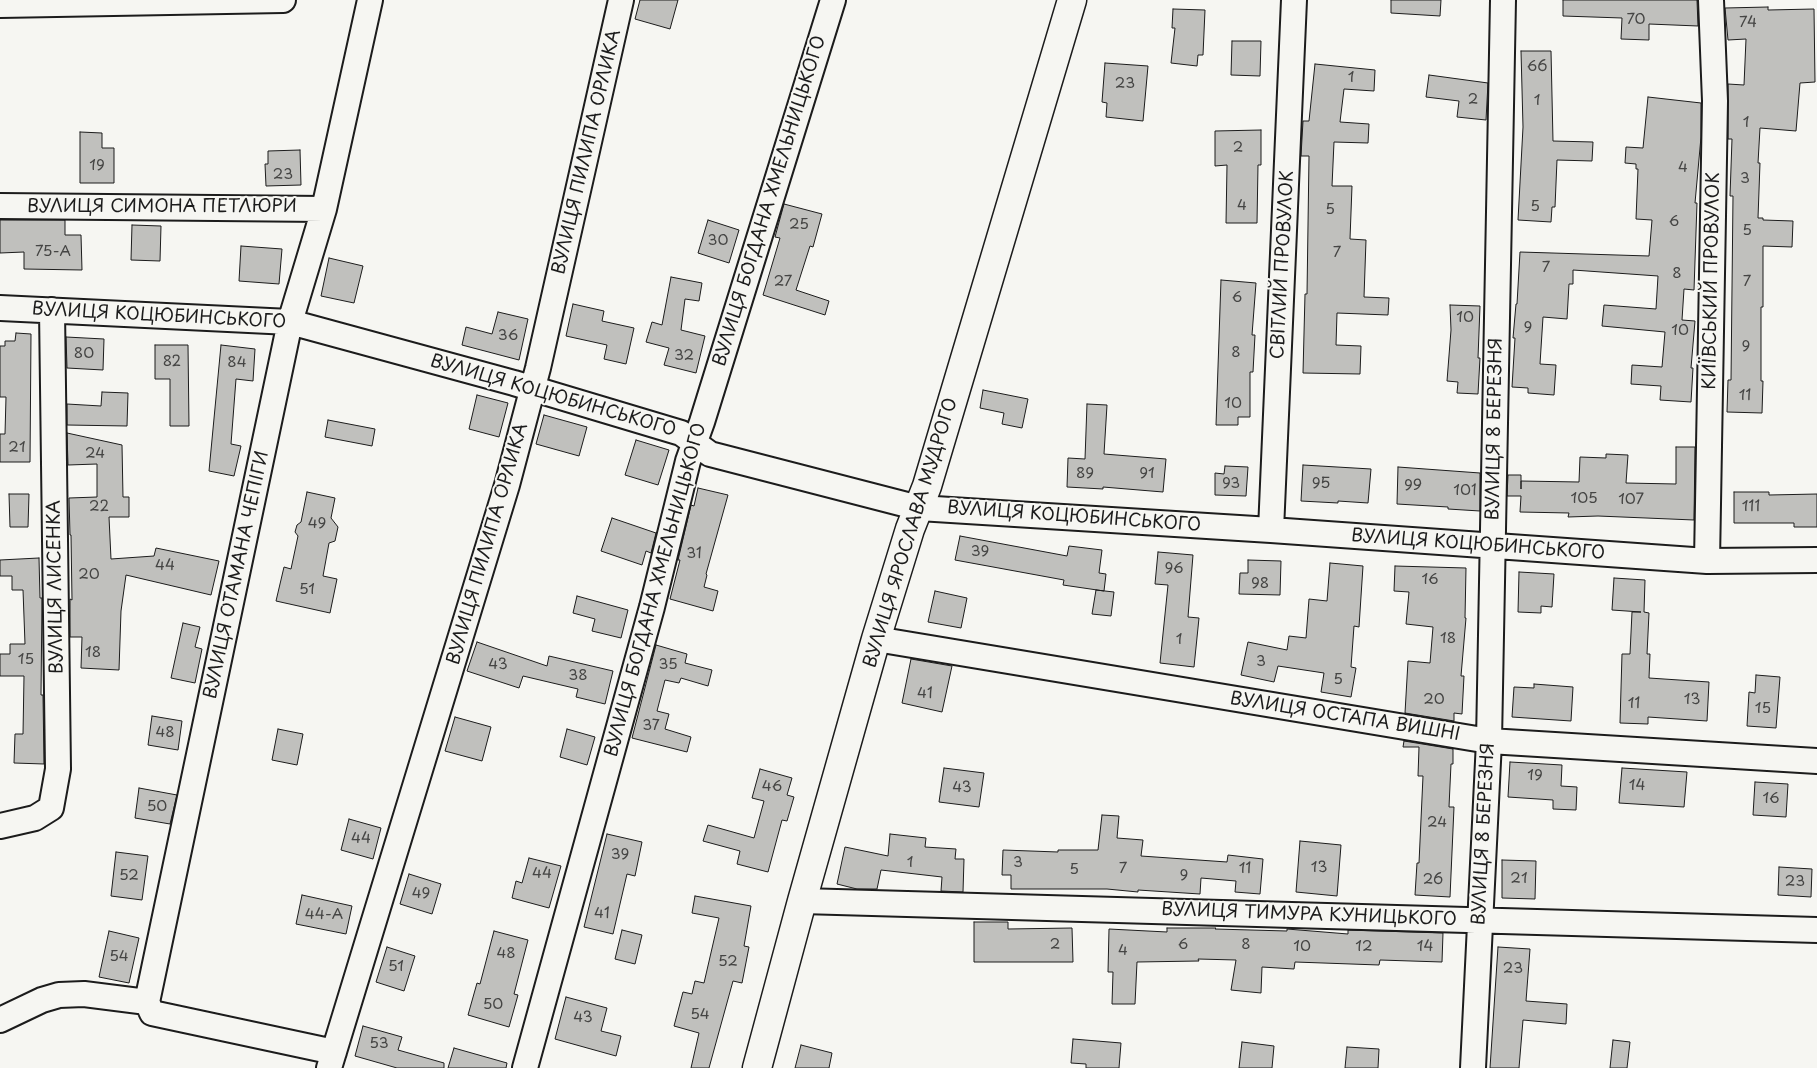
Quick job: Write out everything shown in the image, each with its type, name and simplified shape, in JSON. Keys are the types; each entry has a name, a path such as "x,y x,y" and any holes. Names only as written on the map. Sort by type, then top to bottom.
{"street":[{"path":"0,5 283,0"},
{"name":"ВУЛИЦЯ ОТАМАНА ЧЕПІГИ","path":"148,1002 290,322 324,208 370,0"},
{"name":"ВУЛИЦЯ ПИЛИПА ОРЛИКА","path":"148,1002 152,1013 332,1060 507,484 532,389 621,0"},
{"name":"ВУЛИЦЯ БОГДАНА ХМЕЛЬНИЦЬКОГО","path":"525,1068 652,607 688,461 833,0"},
{"name":"ВУЛИЦЯ ЯРОСЛАВА МУДРОГО","path":"757,1068 876,639 910,529 930,477 1072,0"},
{"name":"СВІТЛИЙ ПРОВУЛОК","path":"1271,530 1294,0"},
{"name":"ВУЛИЦЯ 8 БЕРЕЗНЯ","path":"1472,1068 1489,741 1503,0"},
{"name":"КИЇВСЬКИЙ ПРОВУЛОК","path":"1707,561 1715,101 1711,0"},
{"name":"ВУЛИЦЯ СИМОНА ПЕТЛЮРИ","path":"0,206 324,208"},
{"name":"ВУЛИЦЯ КОЦЮБИНСЬКОГО","path":"0,308 290,322 532,389 681,433 710,454 919,508 1271,530 1707,561 1817,560"},
{"name":"ВУЛИЦЯ ЛИСЕНКА","path":"0,826 35,818 51,808 58,769 52,310"},
{"name":"ВУЛИЦЯ ОСТАПА ВИШНІ","path":"876,639 1489,741 1817,761"},
{"name":"ВУЛИЦЯ ТИМУРА КУНИЦЬКОГО","path":"802,901 1457,918 1817,930"},
{"path":"0,1020 42,1000 59,995 84,994 148,1002"}],"building":[{"path":"640,0 678,0 670,29 635,19"},
{"path":"1391,0 1441,0 1440,16 1391,13"},
{"path":"1563,0 1697,0 1698,26 1649,24 1649,40 1621,39 1622,18 1563,16"},
{"path":"1768,7 1768,10 1814,9 1815,82 1800,83 1796,131 1760,128 1758,218 1763,218 1763,220 1793,221 1792,247 1763,246 1763,307 1761,307 1762,413 1727,412 1728,380 1731,380 1733,196 1730,196 1732,139 1728,139 1728,84 1744,85 1746,39 1728,40 1725,8"},
{"path":"1173,9 1205,10 1203,55 1198,55 1197,66 1171,63 1175,28 1172,28"},
{"path":"1232,41 1261,41 1260,76 1231,75"},
{"path":"1521,51 1551,51 1553,141 1593,142 1592,161 1557,160 1555,207 1552,207 1551,222 1518,220 1523,127"},
{"path":"1105,63 1148,66 1143,121 1106,117 1107,103 1102,102"},
{"path":"1315,64 1375,70 1374,91 1344,89 1340,122 1369,124 1368,143 1334,142 1332,186 1352,186 1350,239 1366,240 1364,297 1389,298 1388,315 1337,313 1336,345 1361,346 1360,374 1303,373 1305,294 1307,294 1309,156 1301,156 1303,121 1309,121"},
{"path":"1429,75 1488,83 1486,120 1457,117 1459,101 1426,97"},
{"path":"1648,97 1701,103 1701,137 1695,203 1697,203 1694,290 1684,289 1682,320 1695,321 1691,368 1693,368 1691,402 1660,400 1661,386 1631,384 1632,365 1662,367 1665,332 1602,326 1604,305 1656,309 1658,276 1573,270 1573,284 1569,284 1567,319 1543,317 1540,364 1556,365 1554,395 1528,393 1528,388 1512,387 1515,338 1513,338 1520,252 1649,256 1652,220 1636,219 1638,169 1636,169 1636,164 1625,163 1626,147 1643,148"},
{"path":"1261,130 1261,165 1258,165 1257,223 1226,223 1227,165 1215,166 1215,131"},
{"path":"80,132 102,133 102,148 114,148 114,183 80,183"},
{"path":"300,150 301,185 266,186 265,164 268,164 268,151"},
{"path":"784,204 822,214 813,247 810,246 796,290 829,301 825,315 763,295 780,238 775,237"},
{"path":"0,220 65,220 65,235 81,235 82,270 24,269 24,252 0,253"},
{"path":"708,220 739,230 729,263 698,253"},
{"path":"132,225 161,226 160,261 131,260"},
{"path":"241,246 282,249 279,284 239,281"},
{"path":"329,258 363,266 354,303 321,296"},
{"path":"671,277 702,283 699,301 685,299 681,330 705,336 696,373 664,365 669,348 646,342 652,322 662,325"},
{"path":"1221,280 1256,283 1252,335 1255,335 1253,372 1250,372 1250,417 1238,417 1238,425 1216,425"},
{"path":"573,304 604,311 602,321 634,328 626,364 604,359 607,345 566,336"},
{"path":"1450,305 1480,306 1478,394 1457,393 1458,382 1447,381 1451,330"},
{"path":"498,312 528,319 519,360 462,345 466,327 492,334"},
{"path":"16,333 31,334 30,462 0,462 0,434 5,434 6,397 0,397 0,346 5,346 5,341 15,341"},
{"path":"66,337 104,339 103,370 67,368"},
{"path":"155,345 188,345 189,426 170,426 170,379 155,379"},
{"path":"221,345 255,349 253,381 236,379 231,444 241,446 234,476 209,471"},
{"path":"983,390 1028,399 1022,428 1002,424 1004,413 980,408"},
{"path":"102,392 128,393 127,426 67,425 67,404 101,406"},
{"path":"477,395 508,403 499,437 469,429"},
{"path":"1087,404 1107,405 1104,454 1166,459 1163,492 1103,487 1103,489 1067,487 1068,458 1085,459"},
{"path":"544,415 587,427 579,456 536,444"},
{"path":"328,420 375,429 372,446 325,437"},
{"path":"67,433 122,445 123,497 129,497 129,517 109,517 111,559 154,556 156,548 219,561 211,595 126,575 121,611 119,670 81,668 82,637 70,637 70,599 72,600 69,498 97,497 97,464 68,465"},
{"path":"636,440 669,450 658,485 625,475"},
{"path":"1676,447 1695,447 1694,520 1598,516 1568,517 1569,513 1520,512 1521,496 1507,496 1508,475 1521,475 1521,481 1579,482 1580,457 1606,458 1606,454 1628,455 1626,483 1676,484"},
{"path":"1303,465 1371,469 1368,503 1301,501"},
{"path":"1225,466 1248,467 1246,496 1215,495 1215,473 1224,474"},
{"path":"1398,467 1480,473 1480,511 1397,504"},
{"path":"698,488 728,495 704,587 718,591 713,611 670,599 691,505 694,506"},
{"path":"307,492 335,498 331,518 338,527 335,541 329,543 323,576 337,579 330,613 276,601 284,567 291,569 298,536 295,532 297,525 301,522"},
{"path":"1734,492 1769,492 1769,495 1817,494 1817,527 1794,527 1794,523 1734,523"},
{"path":"9,494 29,494 28,527 10,527"},
{"path":"612,518 656,533 651,553 646,551 642,565 601,551"},
{"path":"960,536 1067,556 1069,546 1102,550 1099,573 1106,574 1104,591 1063,585 1064,580 955,560"},
{"path":"1158,552 1193,555 1188,617 1199,618 1194,667 1160,663 1168,585 1155,584"},
{"path":"39,558 40,598 42,598 41,695 43,695 44,764 14,763 15,734 23,734 24,676 0,676 0,654 10,654 10,644 25,644 23,590 12,590 12,576 0,576 0,560"},
{"path":"1248,560 1281,561 1280,595 1239,594 1240,573 1248,573"},
{"path":"1330,563 1363,566 1359,627 1354,626 1351,667 1356,668 1351,697 1321,692 1324,673 1278,666 1274,682 1241,675 1248,642 1287,650 1289,636 1306,638 1309,599 1327,601"},
{"path":"1395,566 1466,568 1466,618 1461,676 1464,676 1462,714 1454,713 1454,721 1405,713 1408,661 1430,663 1433,627 1406,624 1409,592 1394,591"},
{"path":"1519,572 1554,574 1552,607 1541,606 1541,613 1518,612"},
{"path":"1614,578 1645,580 1644,612 1649,613 1647,654 1650,654 1649,678 1709,682 1707,721 1648,717 1648,724 1620,723 1622,654 1630,654 1632,612 1641,612 1612,610"},
{"path":"1096,590 1114,592 1111,616 1092,614"},
{"path":"935,591 967,598 961,628 928,622"},
{"path":"577,596 628,610 621,638 592,631 595,619 573,613"},
{"path":"183,623 200,627 195,647 202,649 195,683 171,678"},
{"path":"477,642 547,666 549,656 613,671 605,704 576,697 578,689 523,676 519,688 467,671"},
{"path":"656,645 687,654 685,663 712,670 708,686 681,678 679,683 665,680 657,711 669,714 665,729 691,737 687,752 632,738"},
{"path":"911,659 952,666 942,712 902,703"},
{"path":"1756,675 1780,677 1776,728 1747,726 1749,692 1755,693"},
{"path":"1534,684 1573,687 1571,721 1512,717 1514,687 1534,688"},
{"path":"152,716 182,721 178,750 148,745"},
{"path":"455,717 491,727 482,761 445,751"},
{"path":"278,729 303,734 297,765 272,760"},
{"path":"567,729 595,737 587,765 560,757"},
{"path":"1404,741 1453,749 1449,807 1454,807 1450,897 1415,895 1417,863 1419,863 1423,776 1418,776 1419,747 1403,747"},
{"path":"1510,762 1562,765 1561,786 1577,787 1576,810 1553,809 1553,800 1508,797"},
{"path":"944,768 984,773 979,807 939,802"},
{"path":"1622,768 1687,772 1684,807 1619,803"},
{"path":"760,769 792,778 787,795 794,797 787,821 782,820 768,872 737,864 740,851 703,841 708,825 754,838 764,801 752,798"},
{"path":"1755,782 1788,784 1786,817 1753,815"},
{"path":"139,788 177,795 170,824 135,818"},
{"path":"1102,815 1119,816 1117,838 1143,840 1141,856 1227,862 1228,855 1263,859 1260,894 1235,892 1236,881 1201,878 1200,894 1107,889 1011,889 1011,875 1002,875 1003,850 1058,852 1058,850 1098,850"},
{"path":"349,819 381,828 373,859 341,850"},
{"path":"607,834 642,842 635,876 627,874 613,934 584,927"},
{"path":"890,834 926,838 925,847 956,849 955,859 964,859 963,892 941,891 942,877 881,870 877,889 857,889 837,884 845,847 888,856"},
{"path":"1300,841 1341,845 1337,896 1296,892"},
{"path":"116,852 148,856 142,900 111,896"},
{"path":"529,858 561,866 549,908 512,898 516,881 522,883"},
{"path":"1502,860 1536,861 1535,899 1502,898"},
{"path":"1779,867 1812,869 1811,897 1778,895"},
{"path":"409,874 441,884 432,914 400,904"},
{"path":"302,895 352,906 346,934 296,924"},
{"path":"695,896 751,906 744,946 749,947 742,983 733,981 709,1068 691,1068 699,1033 674,1026 683,992 692,994 695,981 704,983 719,918 692,913"},
{"path":"974,922 1008,922 1008,929 1072,928 1073,962 974,962"},
{"path":"1167,928 1287,931 1287,929 1348,934 1348,930 1443,933 1442,962 1380,960 1379,965 1295,962 1294,969 1262,967 1261,993 1231,990 1236,960 1198,959 1199,961 1137,962 1135,1004 1112,1004 1113,972 1108,972 1109,929 1167,932"},
{"path":"622,930 642,935 635,964 615,959"},
{"path":"109,931 139,938 129,983 99,977"},
{"path":"494,931 528,940 514,994 518,995 509,1027 468,1015 477,983 480,984"},
{"path":"387,947 415,956 404,991 376,982"},
{"path":"1498,947 1530,949 1526,1001 1567,1004 1566,1024 1523,1020 1519,1068 1490,1068"},
{"path":"566,997 607,1008 601,1031 621,1036 616,1056 555,1039"},
{"path":"363,1026 402,1037 398,1050 444,1063 444,1068 397,1068 355,1056"},
{"path":"1073,1039 1121,1043 1119,1068 1086,1068 1086,1064 1071,1063"},
{"path":"1613,1040 1630,1042 1627,1068 1610,1068"},
{"path":"1242,1042 1274,1046 1272,1068 1239,1068"},
{"path":"801,1045 832,1053 829,1068 795,1068"},
{"path":"1347,1047 1379,1049 1378,1068 1345,1068"},
{"path":"454,1048 507,1063 506,1068 448,1068"}]}
